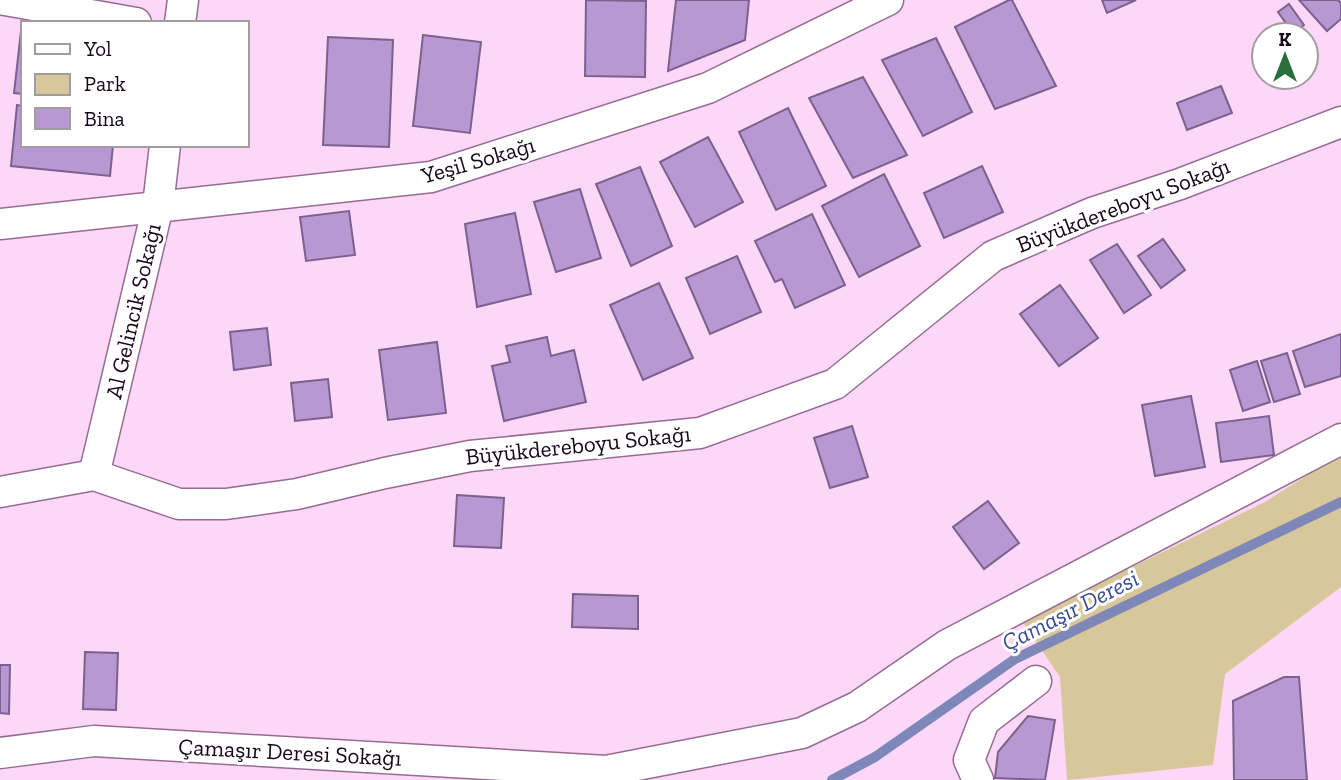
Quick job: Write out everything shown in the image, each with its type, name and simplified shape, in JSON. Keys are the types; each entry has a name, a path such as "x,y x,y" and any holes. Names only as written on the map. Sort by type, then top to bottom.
{"street":[{"path":"5,0 125,21"},
{"path":"180,21 183,0"},
{"path":"827,29 837,0"},
{"name":"Yeşil Sokağı","path":"0,225 431,177 708,88 888,0"},
{"name":"Büyükdereboyu Sokağı","path":"0,492 94,475 179,504 226,504 297,494 470,456 700,432 835,384 993,256 1092,213 1180,184 1341,122"},
{"name":"Al Gelincik Sokağı","path":"94,475 158,206 165,147"},
{"name":"Çamaşır Deresi Sokağı","path":"0,753 94,741 606,771 802,733 857,707 947,645 1341,439"},
{"path":"978,780 969,760 984,721 1036,681"}],"green space":[{"path":"1341,454 1341,587 1225,674 1213,765 1067,780 1060,677 1022,621 1265,502"}],"building":[{"path":"586,0 646,1 645,77 585,76"},
{"path":"676,0 749,0 745,40 668,71"},
{"path":"1012,0 1056,86 995,109 955,27"},
{"path":"1102,0 1136,0 1107,13"},
{"path":"1299,0 1338,0 1341,3 1341,19 1327,31"},
{"path":"1289,4 1301,21 1284,21 1278,12"},
{"path":"21,31 21,94 14,93"},
{"path":"423,35 481,42 470,133 413,126"},
{"path":"328,37 393,40 389,147 323,145"},
{"path":"936,38 972,112 923,136 882,60"},
{"path":"863,77 907,155 853,178 809,98"},
{"path":"1221,86 1232,113 1187,130 1177,103"},
{"path":"17,105 21,106 21,147 113,147 110,176 11,166"},
{"path":"788,108 826,186 776,210 739,132"},
{"path":"708,137 743,202 695,227 660,162"},
{"path":"982,166 1003,212 944,238 924,193"},
{"path":"640,167 672,246 631,266 596,184"},
{"path":"884,174 920,246 859,277 822,206"},
{"path":"580,189 601,258 556,272 534,202"},
{"path":"349,211 355,255 306,261 300,217"},
{"path":"515,213 531,294 477,307 465,224"},
{"path":"812,214 845,285 795,308 782,279 775,282 755,241"},
{"path":"1163,239 1185,270 1161,288 1138,256"},
{"path":"1117,244 1151,295 1124,313 1090,260"},
{"path":"737,256 761,312 710,334 686,278"},
{"path":"659,283 693,358 643,380 610,305"},
{"path":"1060,285 1098,338 1059,366 1020,314"},
{"path":"267,328 271,365 234,370 230,332"},
{"path":"1341,334 1341,376 1305,387 1293,351"},
{"path":"547,337 551,356 574,350 586,402 504,421 492,366 510,362 506,346"},
{"path":"437,342 446,413 388,420 379,350"},
{"path":"1287,353 1300,394 1274,402 1261,361"},
{"path":"1257,361 1270,402 1243,411 1230,370"},
{"path":"328,379 332,417 295,421 291,383"},
{"path":"1191,396 1205,467 1155,476 1142,405"},
{"path":"1269,416 1274,455 1221,462 1216,423"},
{"path":"852,426 868,477 830,488 814,438"},
{"path":"457,495 504,498 501,548 454,546"},
{"path":"988,501 1019,543 984,569 953,527"},
{"path":"573,594 638,596 638,629 572,627"},
{"path":"85,652 118,653 116,710 83,709"},
{"path":"0,665 10,665 9,714 0,713"},
{"path":"1284,677 1299,677 1307,780 1234,780 1233,701"},
{"path":"1028,716 1055,720 1045,780 995,778 998,752"}],"waterway":[{"name":"Çamaşır Deresi","path":"832,780 875,757 1015,659 1341,502"}]}
